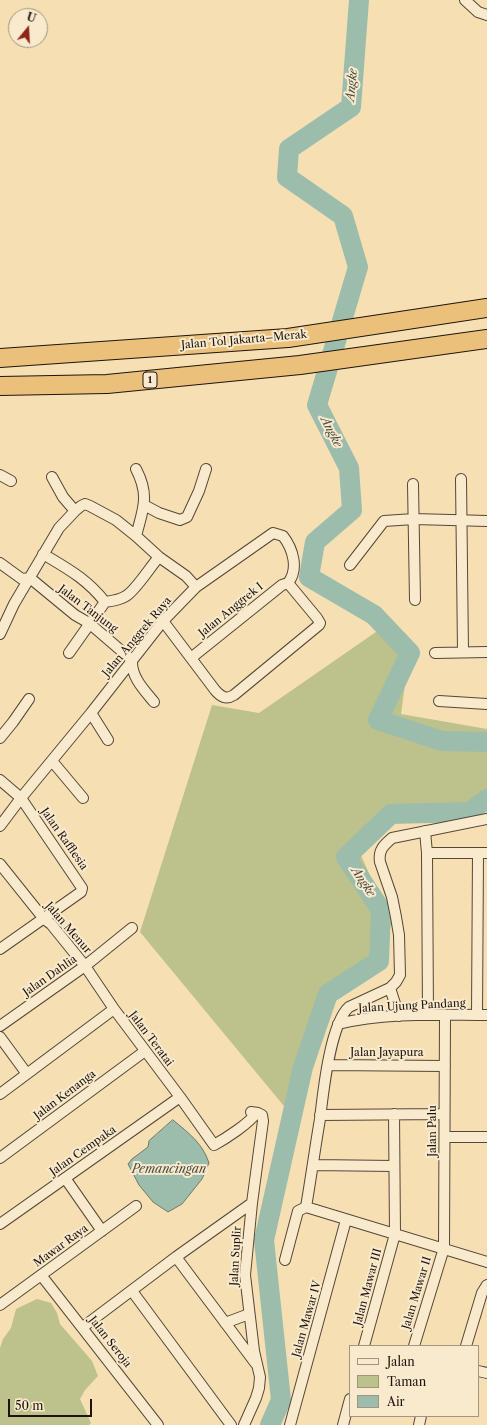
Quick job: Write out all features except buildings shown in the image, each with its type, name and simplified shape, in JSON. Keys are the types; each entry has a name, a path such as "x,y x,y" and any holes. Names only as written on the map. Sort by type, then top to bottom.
{"highway":[{"name":"Jalan Tol Jakarta–Merak","path":"0,358 288,338 487,308"},
{"name":"1","path":"0,386 107,384 300,365 487,339"}],"street":[{"path":"465,0 478,12 487,15"},
{"path":"136,469 143,481 144,505 136,536"},
{"path":"144,505 159,513 180,520 187,517 197,496 206,469"},
{"path":"0,475 11,481"},
{"path":"52,478 63,497 75,512"},
{"path":"461,479 463,652"},
{"path":"412,484 415,600"},
{"path":"0,634 14,604 60,528 81,506 85,504 116,520 159,557 186,576 196,586"},
{"path":"350,565 382,522 414,519 487,521"},
{"name":"Jalan Anggrek Raya","path":"0,826 20,798 91,713 163,621 196,586 273,533 283,536 292,552 293,573 288,583"},
{"path":"43,554 74,572 95,588 105,602"},
{"path":"69,653 105,602 127,596 159,557"},
{"path":"0,563 22,579 30,578"},
{"name":"Jalan Tanjung","path":"30,578 75,615 89,623 132,660"},
{"path":"163,621 219,694 226,698 234,695 319,625 320,623 317,618 288,583"},
{"name":"Jalan Anggrek I","path":"191,658 282,584 288,583"},
{"path":"434,653 487,652"},
{"path":"132,660 131,667 133,672 154,702"},
{"path":"0,738 29,699"},
{"path":"439,701 487,704"},
{"path":"91,713 108,740"},
{"path":"52,761 83,798"},
{"name":"Jalan Rafflesia","path":"0,780 20,798 82,887 81,892 0,950"},
{"path":"306,1207 328,1065 338,1024 348,1007 390,988 400,975 399,935 392,897 379,856 381,849 392,838 487,819"},
{"path":"426,831 428,1015"},
{"path":"427,853 482,853 482,1015"},
{"name":"Jalan Menur","path":"0,864 44,919 51,924 85,966 114,1009"},
{"name":"Jalan Dahlia","path":"0,1026 85,966 132,928"},
{"path":"390,988 400,1016"},
{"name":"Jalan Teratai","path":"0,1094 114,1009 180,1097 212,1143"},
{"name":"Jalan Palu","path":"444,1248 445,1015"},
{"name":"Jalan Ujung Pandang","path":"338,1024 361,1019 400,1016 482,1015"},
{"path":"0,1037 27,1074"},
{"name":"Jalan Kenanga","path":"0,1158 145,1051"},
{"name":"Jalan Jayapura","path":"328,1065 445,1066"},
{"name":"Jalan Cempaka","path":"0,1224 180,1097"},
{"name":"Jalan Suplir","path":"212,1143 249,1113 256,1112 262,1115 263,1121 252,1203 245,1275 249,1314 260,1377 259,1388 244,1425"},
{"name":"Jalan Mawar III","path":"364,1345 395,1234 394,1114"},
{"path":"320,1115 444,1114"},
{"path":"444,1137 487,1137"},
{"path":"312,1165 394,1166"},
{"path":"65,1178 102,1231"},
{"path":"83,1327 176,1256 252,1203"},
{"name":"Mawar Raya","path":"0,1305 136,1206"},
{"path":"285,1260 298,1211 306,1207 487,1262"},
{"name":"Jalan Mawar IV","path":"290,1425 346,1220"},
{"name":"Jalan Mawar II","path":"414,1345 444,1248"},
{"path":"176,1256 257,1366"},
{"name":"Jalan Seroja","path":"41,1275 83,1327 153,1423"},
{"path":"466,1345 482,1293 487,1285"},
{"path":"132,1291 231,1425"},
{"path":"225,1323 249,1314"},
{"path":"343,1425 349,1403"}],"green space":[{"path":"386,625 410,647 401,714 487,729 487,798 444,808 387,815 358,849 392,924 373,960 325,986 293,1117 140,932 212,705 259,713"},
{"path":"37,1299 51,1303 57,1313 60,1324 92,1361 98,1376 85,1390 80,1399 91,1423 89,1425 0,1425 0,1348 3,1339 11,1328 16,1309"}],"water":[{"name":"Pemancingan","path":"173,1120 190,1134 199,1144 209,1163 202,1179 182,1204 168,1212 153,1202 139,1185 128,1164 132,1159 148,1147 149,1141"}],"waterway":[{"name":"Angke","path":"359,0 351,107 289,149 287,177 343,216 358,267 317,405 349,468 352,510 315,542 309,577 374,615 410,653 378,720 442,741 487,742"},
{"path":"270,1425 281,1400 264,1240 303,1067 328,994 379,961 381,910 346,857 391,814 469,812 487,799"}]}
